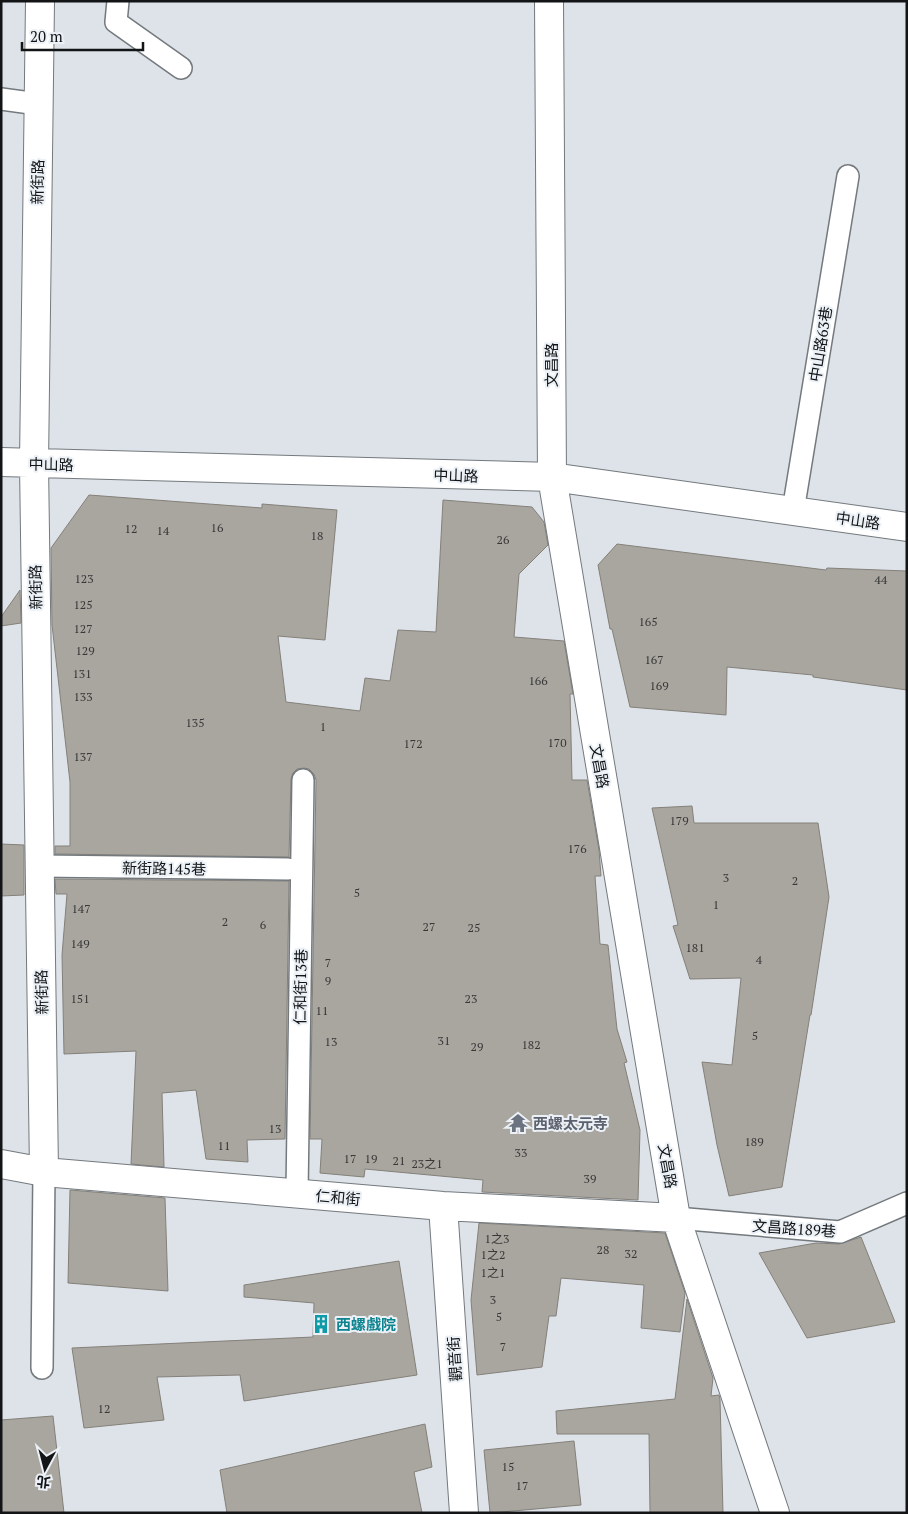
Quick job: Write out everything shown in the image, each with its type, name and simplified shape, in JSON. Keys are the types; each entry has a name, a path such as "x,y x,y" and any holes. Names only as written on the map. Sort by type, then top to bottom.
{"street":[{"name":"新街路","path":"40,1 34,463 44,1172"},
{"name":"文昌路","path":"549,1 552,477 676,1218 775,1513"},
{"name":"中山路","path":"1,462 552,477 907,527"},
{"name":"仁和街","path":"1,1164 44,1172 443,1206 676,1218"},
{"name":"觀音街","path":"443,1206 464,1513"}],"lane":[{"path":"118,1 116,22 181,68"},
{"path":"1,98 38,104"},
{"name":"中山路63巷","path":"793,511 848,176"},
{"name":"仁和街13巷","path":"297,1193 303,780"},
{"name":"新街路145巷","path":"39,866 288,869"},
{"path":"42,1368 44,1172"},
{"name":"文昌路189巷","path":"676,1218 840,1232 907,1204"}],"building":[{"path":"89,495 262,508 262,504 337,510 325,640 278,636 286,702 360,711 365,678 390,681 398,630 436,632 443,500 532,507 544,522 548,545 519,574 514,637 564,641 573,694 570,694 572,780 587,780 599,850 601,876 595,876 600,944 608,945 617,1029 627,1062 624,1063 640,1130 638,1200 482,1192 483,1180 365,1169 364,1177 320,1173 322,1139 310,1139 316,780 314,774 309,769 297,769 291,779 289,857 55,854 55,846 70,846 70,782 52,625 51,548"},
{"path":"617,544 826,570 827,568 907,571 907,690 813,677 813,675 727,667 726,715 630,707 612,629 610,629 598,565"},
{"path":"20,590 21,623 1,626 1,617"},
{"path":"692,806 694,823 818,823 829,897 782,1187 729,1196 717,1145 702,1062 732,1065 741,978 690,979 673,926 678,925 652,808"},
{"path":"1,844 24,845 24,895 1,896"},
{"path":"55,879 289,881 285,1139 247,1140 248,1162 206,1159 196,1090 162,1093 164,1167 131,1164 136,1051 64,1054 62,955 67,894 56,894"},
{"path":"70,1190 165,1198 168,1291 68,1283"},
{"path":"479,1223 665,1233 685,1293 680,1332 641,1328 644,1285 561,1278 556,1316 549,1316 542,1367 477,1375 471,1300"},
{"path":"861,1237 895,1322 807,1338 759,1253 816,1243 839,1244"},
{"path":"399,1261 417,1375 244,1401 240,1375 157,1377 164,1420 84,1428 72,1348 313,1337 314,1303 244,1297 244,1285"},
{"path":"687,1299 713,1378 711,1396 719,1395 720,1399 723,1513 650,1513 649,1434 557,1434 556,1411 675,1399"},
{"path":"53,1416 64,1513 1,1513 1,1420"},
{"path":"425,1424 432,1467 414,1472 422,1513 227,1513 220,1470"},
{"path":"574,1441 581,1505 490,1513 484,1450"}],"place":[{"name":"西螺太元寺","path":"518,1123"},
{"name":"西螺戲院","path":"321,1324"}]}
